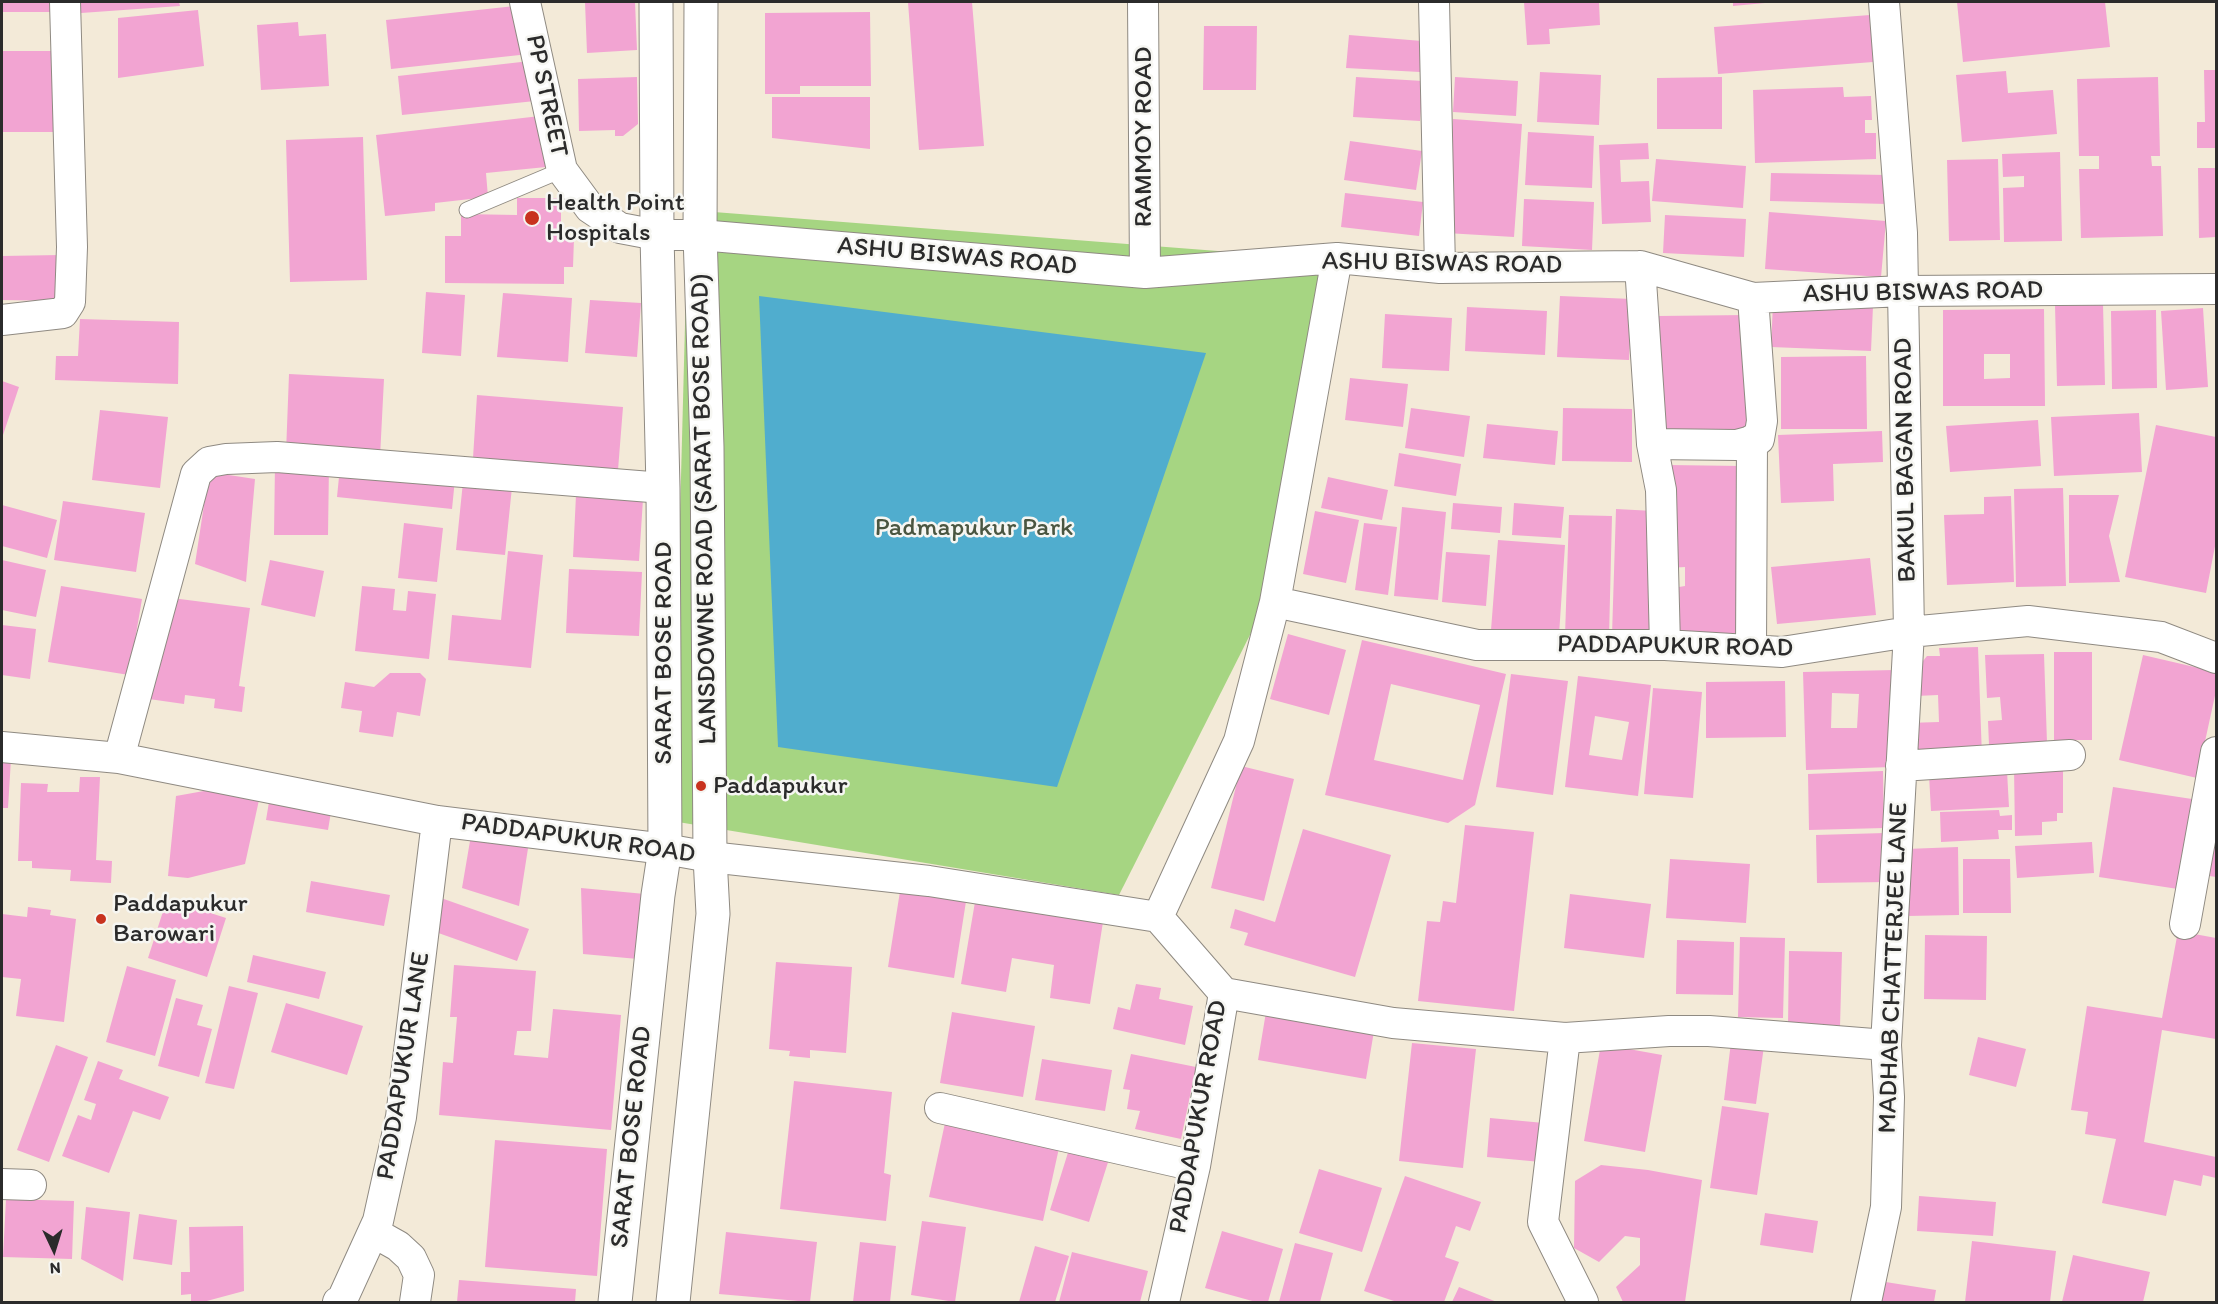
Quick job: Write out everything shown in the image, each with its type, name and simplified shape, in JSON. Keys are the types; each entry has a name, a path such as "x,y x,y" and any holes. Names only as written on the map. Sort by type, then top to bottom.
{"main road":[{"name":"SARAT BOSE ROAD","path":"615,1302 665,849 663,488 657,235 656,2"},
{"name":"LANSDOWNE ROAD (SARAT BOSE ROAD)","path":"673,1302 713,914 710,857 706,447 700,235 701,2"}],"street":[{"path":"2,320 63,313 70,302 72,247 65,2"},
{"name":"PP STREET","path":"525,2 562,170 590,208 620,228 657,235 700,235"},
{"name":"RAMMOY ROAD","path":"1143,2 1145,273"},
{"path":"1434,2 1440,268"},
{"name":"BAKUL BAGAN ROAD","path":"1884,2 1902,232 1909,632"},
{"name":"ASHU BISWAS ROAD","path":"700,235 1145,273 1337,258 1440,268 1640,266 1753,298 1903,291 2217,289"},
{"path":"1158,917 1239,741 1275,602 1337,258"},
{"path":"1640,266 1652,444 1661,490 1665,645"},
{"path":"1652,444 1737,445 1759,439 1762,421 1753,298"},
{"path":"1751,650 1752,440"},
{"path":"119,758 196,474 209,462 277,457 663,488"},
{"name":"PADDAPUKUR ROAD","path":"1275,602 1477,645 1665,645 1782,652 1909,632 2028,621 2160,637 2217,658"},
{"name":"MADHAB CHATTERJEE LANE","path":"1866,1302 1886,1207 1889,1097 1886,1045 1909,632"},
{"name":"PADDAPUKUR ROAD","path":"2,747 119,758 437,821 665,849 710,857 928,881 1158,917 1224,993 1195,1166 1164,1302"},
{"path":"2185,924 2217,752"},
{"path":"1901,766 2070,755"},
{"name":"PADDAPUKUR LANE","path":"338,1302 342,1300 378,1221 401,1117 437,821"},
{"path":"1224,993 1393,1023 1565,1038 1669,1030 1886,1045"},
{"path":"1565,1038 1543,1222 1583,1302"},
{"path":"940,1108 1195,1166"},
{"path":"2,1184 31,1185"},
{"path":"373,1232 398,1246 411,1258 419,1275 415,1302"}],"lane":[{"path":"467,210 562,170"}],"green space":[{"name":"Padmapukur Park","path":"688,210 1334,260 1261,613 1119,895 672,821"}],"water":[{"path":"759,296 1206,353 1057,787 778,747"}],"building":[{"path":"2,2 53,2 53,12 2,12"},
{"path":"80,2 179,2 180,6 81,13"},
{"path":"585,2 635,2 637,50 587,53"},
{"path":"908,2 972,2 984,146 919,150"},
{"path":"1524,2 1599,2 1600,25 1549,29 1550,44 1527,45"},
{"path":"1733,2 1765,2 1765,3 1733,6"},
{"path":"1957,2 2105,2 2110,47 1963,62"},
{"path":"524,5 529,54 391,69 386,20"},
{"path":"198,10 204,66 118,78 118,18"},
{"path":"870,12 871,86 800,86 800,94 765,94 765,13"},
{"path":"1870,15 1873,62 1718,74 1714,27"},
{"path":"298,22 299,36 326,34 329,86 261,90 257,25"},
{"path":"1204,26 1257,26 1256,90 1203,90"},
{"path":"1349,35 1422,41 1420,72 1346,68"},
{"path":"2,51 54,51 54,132 2,132"},
{"path":"530,61 535,101 402,115 398,76"},
{"path":"2204,70 2216,70 2216,148 2197,148 2197,122 2205,122"},
{"path":"2006,71 2008,93 2053,90 2057,134 1962,142 1956,75"},
{"path":"1540,72 1601,75 1599,125 1537,122"},
{"path":"637,77 638,124 623,136 615,136 615,130 579,131 578,79"},
{"path":"1356,77 1423,81 1420,121 1353,117"},
{"path":"1455,77 1518,81 1516,116 1453,112"},
{"path":"1722,77 1722,129 1657,129 1657,78"},
{"path":"2158,77 2160,156 2151,156 2152,166 2161,166 2163,236 2081,238 2079,169 2099,169 2099,156 2079,156 2077,79"},
{"path":"1843,87 1844,97 1871,96 1872,120 1865,120 1865,133 1876,133 1876,159 1755,163 1753,90"},
{"path":"772,97 870,97 870,149 772,138"},
{"path":"540,116 546,167 486,173 488,197 435,203 435,211 385,216 376,135"},
{"path":"1453,119 1522,124 1514,237 1446,233"},
{"path":"1528,132 1594,136 1592,188 1525,185"},
{"path":"363,137 367,280 290,282 286,140"},
{"path":"1350,141 1422,151 1416,190 1344,180"},
{"path":"1648,143 1649,159 1620,160 1621,182 1649,181 1651,222 1602,224 1599,145"},
{"path":"2060,152 2062,241 2004,242 2003,188 2024,187 2024,176 2003,177 2002,154"},
{"path":"1656,159 1746,166 1743,208 1652,201"},
{"path":"1998,159 2000,240 1949,241 1947,160"},
{"path":"2198,168 2216,168 2216,237 2199,238"},
{"path":"1771,173 1887,175 1887,204 1770,201"},
{"path":"1345,193 1423,202 1419,236 1341,227"},
{"path":"517,198 561,198 561,238 574,238 573,267 564,267 564,284 445,283 445,236 461,236 461,214 517,215"},
{"path":"1524,199 1594,202 1592,250 1522,246"},
{"path":"1769,212 1886,221 1881,277 1765,269"},
{"path":"1665,215 1746,219 1744,257 1663,253"},
{"path":"60,255 61,301 2,300 2,256"},
{"path":"426,292 465,295 461,356 422,353"},
{"path":"503,293 572,298 568,362 497,357"},
{"path":"1560,296 1632,299 1629,360 1557,357"},
{"path":"590,300 641,303 637,357 585,353"},
{"path":"1773,303 1873,306 1871,351 1771,347"},
{"path":"2103,304 2105,385 2057,386 2055,305"},
{"path":"1467,307 1547,311 1545,355 1465,351"},
{"path":"2203,308 2208,387 2166,390 2161,311"},
{"path":"2044,309 2045,406 1943,406 1943,310","holes":["1984,354 2010,354 2010,378 1984,379"]},
{"path":"2156,310 2157,388 2112,389 2111,311"},
{"path":"1385,314 1452,318 1449,371 1382,368"},
{"path":"1747,315 1748,435 1659,436 1658,316"},
{"path":"80,319 179,322 178,384 55,380 56,356 78,356"},
{"path":"1866,356 1867,429 1781,429 1781,357"},
{"path":"289,374 384,379 380,457 286,453"},
{"path":"1350,378 1408,384 1403,427 1345,420"},
{"path":"2,381 19,387 2,438"},
{"path":"477,395 623,407 618,470 473,458"},
{"path":"1411,408 1470,416 1464,457 1405,448"},
{"path":"1563,408 1632,409 1632,462 1562,461"},
{"path":"100,410 168,417 160,488 92,480"},
{"path":"2139,413 2142,472 2054,476 2051,417"},
{"path":"2038,420 2041,466 1950,472 1946,426"},
{"path":"1487,424 1558,431 1555,465 1483,458"},
{"path":"2156,425 2216,437 2216,541 2206,593 2125,577"},
{"path":"1882,431 1883,462 1833,464 1834,501 1781,503 1778,435"},
{"path":"1399,453 1461,464 1456,496 1394,486"},
{"path":"275,464 329,465 328,535 274,535"},
{"path":"1668,465 1742,466 1744,566 1736,569 1737,608 1742,633 1680,633 1679,587 1685,586 1685,567 1669,568"},
{"path":"340,467 455,479 452,509 337,497"},
{"path":"209,472 255,479 246,582 195,564"},
{"path":"1328,477 1388,490 1382,520 1321,508"},
{"path":"463,482 512,487 505,555 456,550"},
{"path":"2063,488 2066,586 2016,587 2014,489"},
{"path":"576,495 643,499 639,561 573,557"},
{"path":"2069,495 2119,495 2109,536 2120,582 2069,583"},
{"path":"2011,496 2014,582 1947,585 1944,515 1984,514 1984,497"},
{"path":"63,501 145,513 136,572 54,560"},
{"path":"1453,503 1502,507 1500,533 1451,529"},
{"path":"1514,503 1564,507 1561,538 1512,535"},
{"path":"2,505 57,520 47,558 2,546"},
{"path":"1402,507 1446,512 1438,600 1394,596"},
{"path":"1616,509 1654,511 1650,636 1612,635"},
{"path":"1315,511 1359,520 1346,583 1303,574"},
{"path":"1569,515 1612,516 1609,637 1565,636"},
{"path":"404,523 443,528 437,582 398,578"},
{"path":"1364,523 1397,527 1388,595 1355,590"},
{"path":"1498,540 1565,545 1559,635 1491,630"},
{"path":"508,551 543,555 531,668 448,660 452,615 501,620"},
{"path":"1446,552 1490,555 1486,606 1442,602"},
{"path":"1870,558 1876,615 1777,624 1771,567"},
{"path":"2,560 46,570 36,617 2,610"},
{"path":"270,560 324,571 315,617 261,605"},
{"path":"569,569 642,572 639,636 566,633"},
{"path":"61,586 142,599 129,675 48,662"},
{"path":"362,586 395,589 393,610 406,611 408,591 436,594 429,659 355,651"},
{"path":"172,598 250,608 239,686 245,687 242,712 214,708 215,699 185,695 184,704 149,699"},
{"path":"2,625 36,629 30,679 2,675"},
{"path":"1288,634 1346,650 1329,715 1270,699"},
{"path":"1362,640 1506,674 1475,805 1448,823 1325,795","holes":["1391,684 1480,705 1463,780 1374,760"]},
{"path":"1978,647 1982,757 1908,759 1907,723 1939,722 1938,695 1916,696 1915,671 1927,656 1940,656 1939,648"},
{"path":"2054,652 2092,652 2092,740 2054,740"},
{"path":"2044,654 2047,743 1989,745 1988,721 2002,720 2000,697 1987,698 1985,655"},
{"path":"2143,655 2216,672 2216,691 2197,778 2119,760"},
{"path":"1895,670 1891,767 1806,770 1803,672","holes":["1832,693 1859,694 1857,728 1831,728"]},
{"path":"390,673 420,673 426,679 420,716 397,712 393,737 359,732 362,711 341,708 345,682 374,687"},
{"path":"1511,674 1568,681 1553,795 1496,787"},
{"path":"1578,676 1651,685 1638,796 1565,787","holes":["1595,716 1629,722 1622,760 1589,755"]},
{"path":"1785,681 1786,737 1706,738 1706,682"},
{"path":"1653,688 1702,692 1693,798 1644,794"},
{"path":"2,758 11,759 8,808 2,808"},
{"path":"1241,766 1294,779 1264,901 1211,888"},
{"path":"2063,766 2063,813 2057,813 2057,821 2042,822 2042,835 2015,836 2014,767"},
{"path":"1883,771 1884,828 1809,830 1808,774"},
{"path":"2007,771 2009,807 1931,811 1929,775"},
{"path":"80,777 100,777 96,860 112,861 111,883 70,881 71,870 32,868 32,861 18,861 21,783 48,784 47,792 79,792"},
{"path":"273,778 335,788 328,830 266,820"},
{"path":"2113,787 2192,799 2178,889 2099,877"},
{"path":"215,789 259,800 245,864 188,878 168,876 176,796"},
{"path":"1999,810 2000,816 2012,815 2012,830 1998,830 1999,839 1941,842 1940,812"},
{"path":"2216,813 2216,877 2203,875"},
{"path":"1465,825 1534,832 1514,1011 1418,1001 1427,921 1440,922 1443,901 1456,903"},
{"path":"1303,829 1391,855 1355,977 1244,945 1248,933 1230,928 1235,909 1275,922"},
{"path":"1885,833 1887,882 1817,883 1816,835"},
{"path":"483,834 529,842 519,906 462,888 470,841"},
{"path":"2092,842 2094,873 2017,878 2015,846"},
{"path":"1958,847 1959,915 1907,916 1906,849"},
{"path":"1670,859 1750,864 1746,923 1666,918"},
{"path":"1963,859 2010,859 2011,913 1963,913"},
{"path":"311,881 390,895 384,926 306,912"},
{"path":"901,885 967,895 954,978 888,967"},
{"path":"581,888 645,894 638,959 583,954"},
{"path":"1570,894 1651,904 1644,958 1564,948"},
{"path":"441,898 529,929 517,961 430,930"},
{"path":"167,899 226,918 207,977 148,958"},
{"path":"975,902 1103,922 1090,1004 1050,998 1054,965 1012,958 1006,992 961,984"},
{"path":"28,907 51,910 50,915 76,919 64,1022 16,1016 21,979 2,977 2,914 27,917"},
{"path":"2178,931 2216,938 2216,1039 2162,1030 2144,1142 2216,1157 2216,1178 2203,1175 2201,1186 2174,1180 2166,1216 2102,1203 2116,1139 2085,1134 2088,1112 2071,1110 2087,1006 2162,1018"},
{"path":"1925,935 1987,936 1986,1000 1924,999"},
{"path":"1740,937 1785,938 1783,1018 1738,1017"},
{"path":"1677,940 1734,942 1733,995 1676,994"},
{"path":"1789,951 1842,952 1840,1027 1788,1026"},
{"path":"253,955 326,972 319,999 247,982"},
{"path":"776,962 852,967 846,1053 810,1050 810,1058 789,1056 790,1051 769,1049"},
{"path":"454,965 536,971 531,1031 517,1031 514,1055 548,1058 553,1009 621,1015 611,1130 439,1115 443,1062 453,1063 457,1017 450,1017"},
{"path":"127,966 176,980 155,1056 106,1042"},
{"path":"1136,984 1161,988 1159,999 1193,1006 1185,1045 1113,1029 1118,1007 1130,1010"},
{"path":"229,986 258,993 234,1089 205,1083"},
{"path":"176,998 203,1005 197,1025 212,1029 199,1077 158,1066"},
{"path":"286,1003 363,1026 347,1075 271,1052"},
{"path":"952,1012 1035,1026 1023,1097 940,1083"},
{"path":"1266,1012 1374,1031 1366,1079 1258,1060"},
{"path":"1978,1037 2026,1049 2016,1087 1969,1075"},
{"path":"1731,1042 1764,1046 1756,1104 1724,1100"},
{"path":"1412,1043 1476,1049 1463,1168 1399,1161"},
{"path":"1601,1044 1662,1055 1645,1152 1584,1141"},
{"path":"56,1045 88,1057 49,1162 17,1150"},
{"path":"1131,1054 1196,1067 1181,1139 1135,1129 1140,1111 1127,1109 1130,1090 1123,1089"},
{"path":"1042,1059 1112,1070 1105,1111 1035,1100"},
{"path":"98,1061 123,1070 119,1079 169,1097 160,1120 133,1111 109,1173 62,1156 78,1115 91,1120 96,1104 84,1100"},
{"path":"794,1081 892,1092 884,1173 891,1175 886,1221 780,1209"},
{"path":"1722,1106 1769,1113 1757,1195 1710,1188"},
{"path":"1490,1118 1544,1123 1541,1162 1487,1157"},
{"path":"945,1123 1059,1148 1043,1221 929,1197"},
{"path":"495,1140 607,1149 597,1276 485,1267"},
{"path":"1071,1143 1110,1156 1089,1222 1050,1210"},
{"path":"1601,1165 1648,1170 1702,1180 1685,1302 1623,1302 1616,1287 1640,1265 1640,1238 1625,1236 1599,1262 1574,1248 1575,1181"},
{"path":"1319,1169 1382,1188 1362,1252 1299,1233"},
{"path":"1405,1176 1481,1202 1470,1231 1456,1226 1445,1257 1459,1262 1444,1302 1397,1302 1364,1291"},
{"path":"1919,1196 1996,1202 1993,1236 1917,1231"},
{"path":"6,1199 74,1201 72,1259 3,1257"},
{"path":"86,1207 130,1212 123,1281 81,1259"},
{"path":"1765,1213 1818,1221 1813,1253 1760,1245"},
{"path":"139,1214 177,1220 172,1265 133,1259"},
{"path":"922,1221 966,1227 955,1302 911,1295"},
{"path":"243,1226 244,1291 203,1302 191,1302 191,1294 181,1295 181,1272 190,1272 189,1227"},
{"path":"1222,1231 1283,1249 1268,1302 1256,1302 1205,1288"},
{"path":"726,1232 817,1242 810,1302 719,1294"},
{"path":"1972,1241 2056,1251 2050,1302 1965,1302"},
{"path":"860,1242 896,1246 890,1302 853,1302"},
{"path":"1295,1243 1333,1253 1320,1302 1279,1302"},
{"path":"1035,1246 1069,1256 1055,1302 1019,1302"},
{"path":"1072,1252 1148,1271 1140,1302 1059,1302"},
{"path":"2073,1255 2150,1272 2143,1302 2062,1302"},
{"path":"459,1280 576,1289 575,1302 457,1302"},
{"path":"1873,1280 1936,1290 1934,1302 1870,1302"},
{"path":"1459,1287 1497,1302 1452,1302"}],"place":[{"name":"Health Point Hospitals","path":"532,218"},
{"name":"Paddapukur","path":"701,786"},
{"name":"Paddapukur Barowari","path":"101,919"}]}
